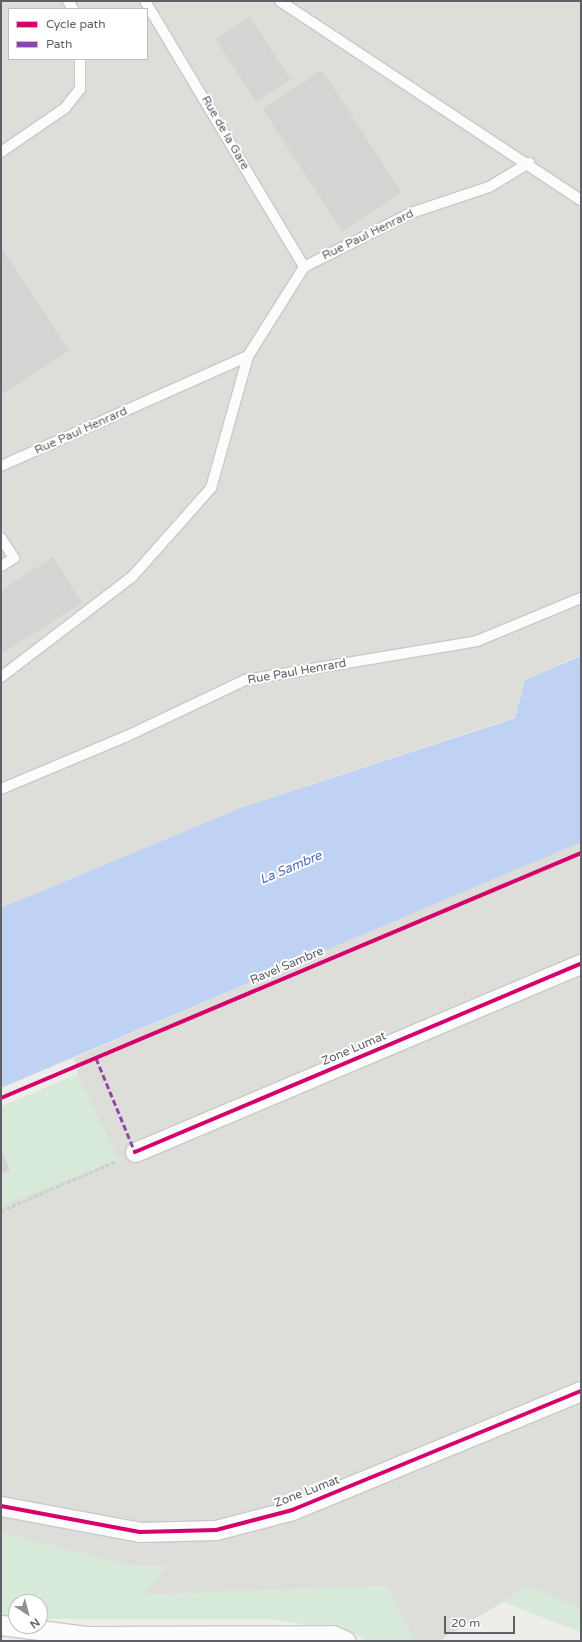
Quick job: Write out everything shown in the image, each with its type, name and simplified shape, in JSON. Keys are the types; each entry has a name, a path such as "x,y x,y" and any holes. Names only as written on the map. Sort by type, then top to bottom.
{"street":[{"name":"Zone Lumat","path":"135,1152 581,964"},
{"name":"Zone Lumat","path":"1,1506 140,1532 216,1530 292,1510 581,1391"},
{"path":"1,1625 87,1636 333,1635 346,1641"}],"lane":[{"name":"Rue de la Gare","path":"145,1 304,267"},
{"path":"280,1 529,163 581,200"},
{"path":"1,152 65,108 80,89 80,60"},
{"name":"Rue Paul Henrard","path":"304,267 410,213 489,187 529,163"},
{"path":"1,677 132,577 211,488 248,356 304,267"},
{"name":"Rue Paul Henrard","path":"1,466 248,356"},
{"path":"1,538 14,558 1,566"},
{"name":"Rue Paul Henrard","path":"1,789 128,736 245,680 477,642 581,598"}],"path":[{"path":"1,1211 135,1152"}],"shaded area":[{"path":"1,1 581,1 581,655 525,680 515,717 243,807 1,908"},
{"path":"581,841 581,1609 529,1586 439,1641 414,1641 387,1586 143,1595 1,1581 1,1107 78,1074 74,1058"}],"green space":[{"path":"78,1074 119,1160 1,1206 1,1107"},
{"path":"1,1532 134,1566 168,1566 144,1595 387,1586 414,1641 367,1641 357,1634 274,1619 48,1619 48,1594 8,1594 8,1619 1,1619"},
{"path":"529,1586 581,1609 581,1632 502,1602"}],"water":[{"name":"La Sambre","path":"581,656 581,842 1,1088 1,908 243,807 515,718 525,680"}],"building":[{"path":"250,17 290,79 256,101 216,39"},
{"path":"322,70 402,192 342,231 262,109"},
{"path":"1,246 69,351 1,395"},
{"path":"53,557 82,603 1,654 1,591"},
{"path":"1,1149 10,1170 1,1174"}],"marked path":[{"path":"96,1058 135,1152"}],"cycle path":[{"name":"Ravel Sambre","path":"1,1098 581,853"},
{"path":"135,1152 581,964"},
{"path":"1,1506 140,1532 216,1530 292,1510 581,1391"}]}
